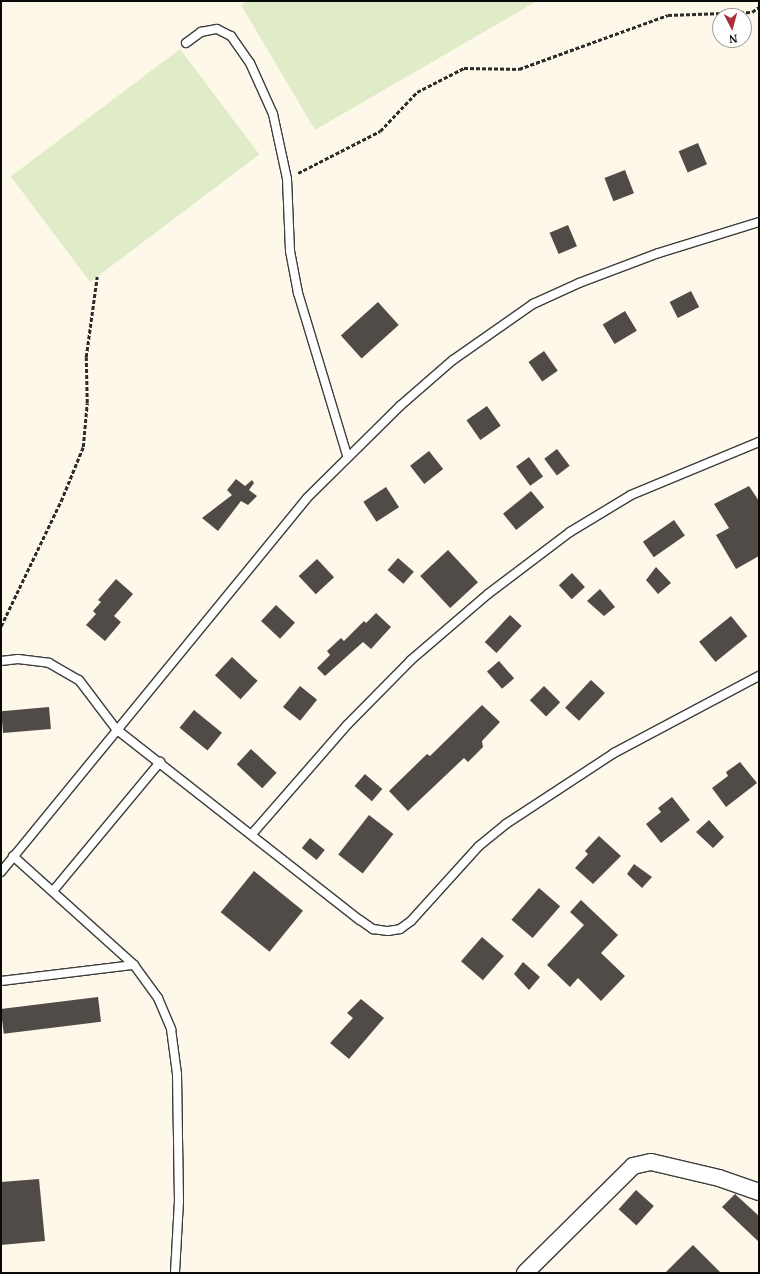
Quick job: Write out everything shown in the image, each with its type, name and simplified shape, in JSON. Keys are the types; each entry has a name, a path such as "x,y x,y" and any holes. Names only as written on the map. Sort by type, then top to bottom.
{"street":[{"path":"525,1273 633,1166 651,1162 719,1178 759,1192"}],"lane":[{"path":"186,43 201,32 217,29 231,36 250,63 273,114 287,179 290,252 298,293 347,455"},
{"path":"1,872 264,548 347,455 453,360 533,304 579,283 652,256 759,222"},
{"path":"252,834 347,726 405,665 488,594 570,532 631,495 759,442"},
{"path":"1,661 18,659 49,663 79,680 116,729 373,929 400,929 411,921 479,846 506,824 614,753 759,676"},
{"path":"53,891 160,762"},
{"path":"14,856 134,965 158,998 171,1029 177,1074 180,1201 175,1273"},
{"path":"1,981 134,965"}],"path":[{"path":"287,179 380,131 417,92 464,68 519,69 668,15 752,12 759,7"},
{"path":"1,626 61,501 83,446 87,403 86,357 97,277"}],"green space":[{"path":"247,1 537,1 315,130 241,5"},
{"path":"180,49 259,154 90,282 11,177"}],"building":[{"path":"698,143 707,164 688,172 679,151"},
{"path":"625,170 634,193 613,201 604,178"},
{"path":"568,225 577,246 559,254 550,233"},
{"path":"691,291 699,307 678,318 670,302"},
{"path":"378,302 399,325 362,358 341,335"},
{"path":"625,311 637,331 615,344 603,324"},
{"path":"544,351 558,371 542,382 528,362"},
{"path":"487,406 501,426 480,440 467,420"},
{"path":"557,449 570,466 557,475 544,459"},
{"path":"429,451 443,469 424,484 410,466"},
{"path":"529,457 543,476 530,486 516,466"},
{"path":"236,479 245,486 252,480 254,483 249,490 257,496 248,505 241,501 218,531 202,518 232,495 227,490"},
{"path":"749,486 759,501 759,556 736,569 716,535 729,528 714,504"},
{"path":"386,487 399,507 376,522 363,502"},
{"path":"531,491 544,507 516,530 503,514"},
{"path":"674,520 685,536 654,557 643,542"},
{"path":"448,550 478,582 450,608 420,576"},
{"path":"398,558 414,572 403,584 388,570"},
{"path":"317,559 334,577 316,594 299,576"},
{"path":"656,567 671,583 658,594 646,580"},
{"path":"572,573 585,587 572,599 559,585"},
{"path":"116,579 133,594 114,616 121,622 105,641 86,625 96,614 93,611 101,602 98,600"},
{"path":"600,589 615,607 604,616 587,601"},
{"path":"276,605 295,623 280,639 261,621"},
{"path":"376,613 391,627 371,649 363,642 325,676 317,668 330,655 327,651 341,638 344,641 364,621 366,623"},
{"path":"510,615 522,626 496,653 485,642"},
{"path":"731,616 747,636 715,662 699,642"},
{"path":"232,657 258,681 241,699 215,675"},
{"path":"499,661 514,678 502,689 487,671"},
{"path":"591,680 605,693 579,721 565,708"},
{"path":"300,686 317,700 300,721 283,707"},
{"path":"544,686 560,702 546,716 530,700"},
{"path":"482,705 500,722 482,741 483,747 468,762 464,758 408,811 389,791 427,754 430,756"},
{"path":"49,707 51,729 3,733 1,711"},
{"path":"194,710 222,733 208,751 180,728"},
{"path":"251,749 277,773 262,788 237,764"},
{"path":"740,762 757,783 726,807 712,788 728,776 726,772"},
{"path":"365,774 382,789 372,801 355,786"},
{"path":"672,797 690,820 661,843 646,824 661,812 658,808"},
{"path":"369,815 393,834 363,873 338,854"},
{"path":"709,820 724,837 713,848 696,832"},
{"path":"599,836 621,856 593,884 575,868 588,854 585,851"},
{"path":"310,838 325,850 317,860 302,848"},
{"path":"634,864 652,877 642,888 627,874"},
{"path":"254,871 303,911 270,952 221,912"},
{"path":"539,888 560,906 533,938 511,920"},
{"path":"581,900 618,935 601,953 625,976 601,1001 578,978 570,987 547,965 584,925 570,912"},
{"path":"482,937 504,956 483,980 461,961"},
{"path":"523,962 540,977 529,990 514,974"},
{"path":"98,997 101,1022 4,1034 1,1009"},
{"path":"361,999 384,1018 349,1059 330,1043 353,1018 347,1013"},
{"path":"39,1179 45,1241 1,1245 1,1182"},
{"path":"636,1190 654,1206 636,1225 619,1209"},
{"path":"735,1194 759,1216 759,1242 722,1207"},
{"path":"693,1245 721,1273 665,1273"}]}
